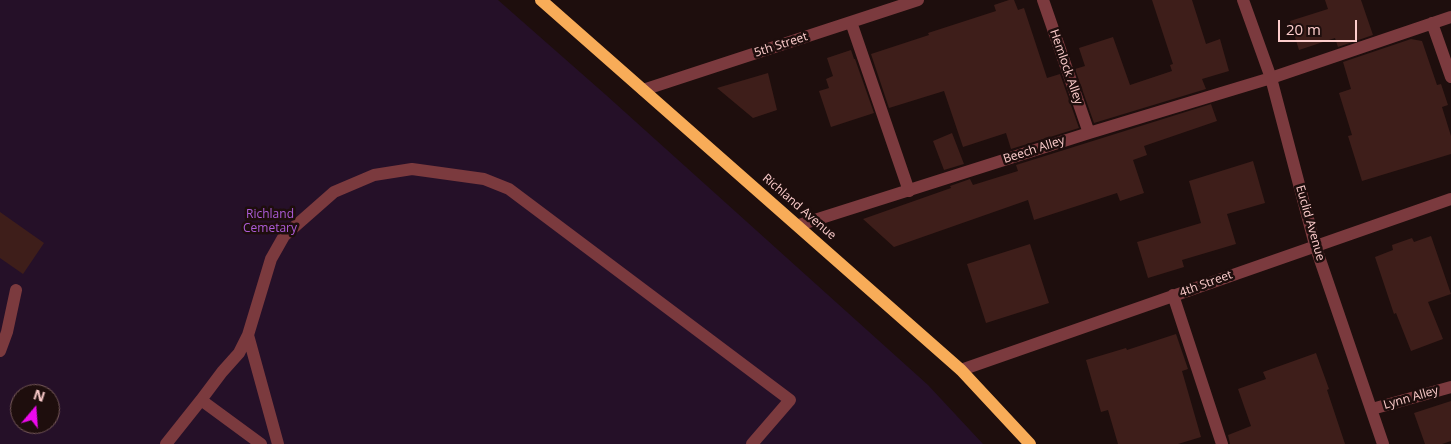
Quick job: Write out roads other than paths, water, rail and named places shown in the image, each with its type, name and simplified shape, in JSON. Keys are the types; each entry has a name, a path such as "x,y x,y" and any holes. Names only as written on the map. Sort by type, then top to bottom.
{"main road":[{"name":"Richland Avenue","path":"541,0 799,225 961,370 1030,444"}],"street":[{"name":"5th Street","path":"643,90 918,0"},
{"name":"Hemlock Alley","path":"1043,0 1088,133"},
{"name":"Euclid Avenue","path":"1244,0 1271,78 1315,245 1383,444"},
{"name":"Beech Alley","path":"799,225 1088,133 1271,78 1451,17"},
{"path":"851,22 909,191"},
{"path":"1432,23 1451,77"},
{"path":"166,444 239,353 248,335 271,259 284,236 334,192 374,175 412,168 484,179 509,188 790,400 752,444"},
{"name":"4th Street","path":"961,370 1451,199"},
{"path":"0,351 7,332 16,290"},
{"path":"1173,295 1222,444"},
{"path":"248,335 278,444"},
{"name":"Lynn Alley","path":"1372,409 1451,387"},
{"path":"202,400 260,444"}],"park label":[{"name":"Richland Cemetary","path":"270,222"}]}
